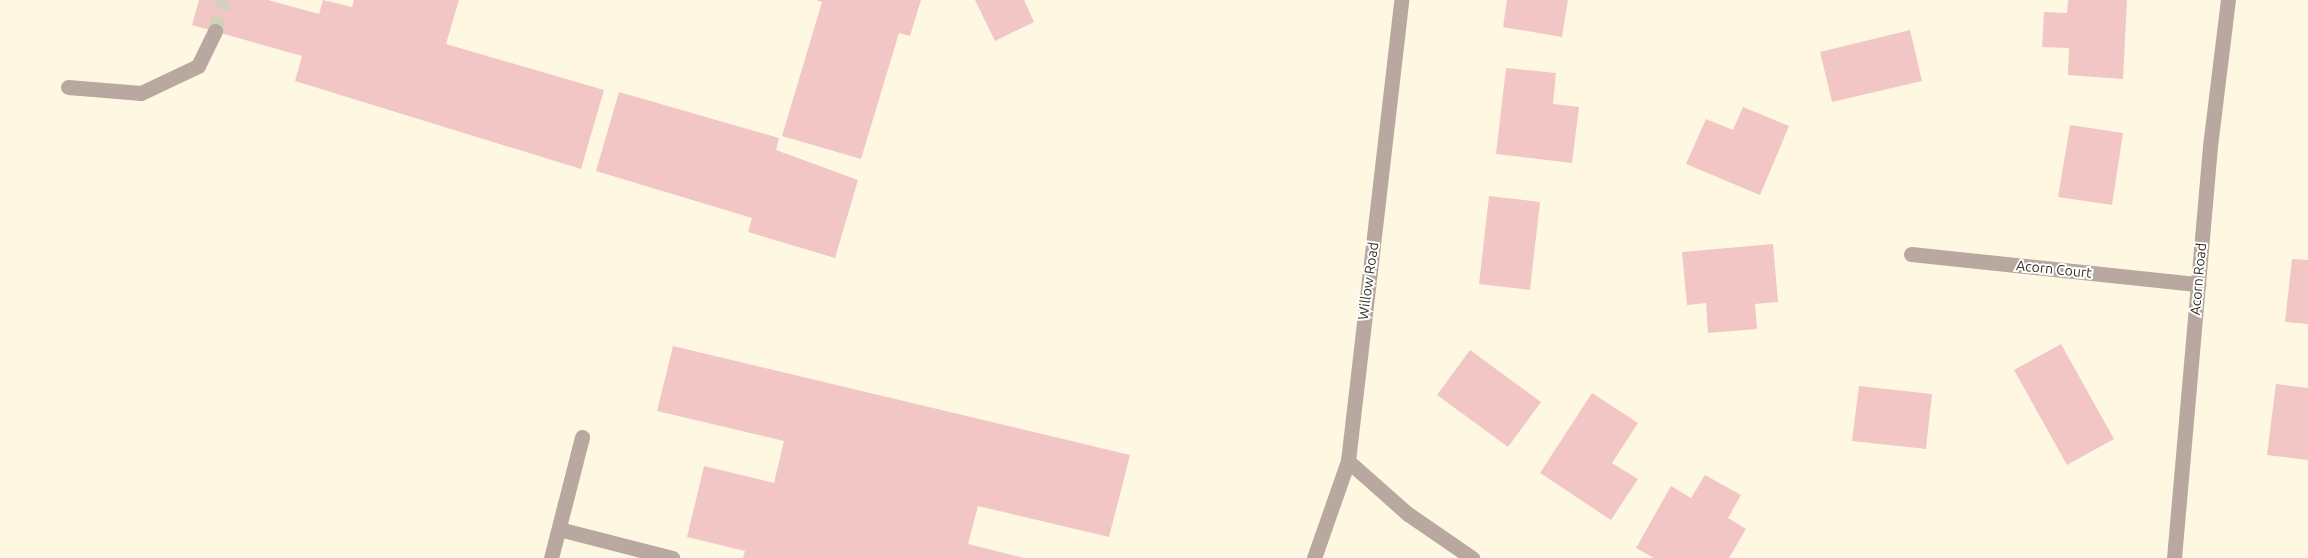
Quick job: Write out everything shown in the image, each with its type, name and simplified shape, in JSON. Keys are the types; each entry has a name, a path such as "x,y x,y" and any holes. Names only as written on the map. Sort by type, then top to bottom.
{"street":[{"name":"Willow Road","path":"1314,558 1348,460 1401,0"},
{"name":"Acorn Road","path":"2174,558 2198,284 2228,0"},
{"path":"68,87 141,93 198,66 215,31"},
{"name":"Acorn Court","path":"1911,254 2198,284"},
{"path":"551,558 582,437"},
{"path":"1348,460 1408,514 1472,558"},
{"path":"559,529 672,558"}],"building":[{"path":"199,0 268,0 319,14 323,0 352,7 354,0 459,0 446,44 604,90 581,169 295,81 302,56 192,25"},
{"path":"816,0 921,0 910,36 899,33 861,159 782,136 822,2"},
{"path":"975,0 1024,0 1034,22 995,41"},
{"path":"1507,0 1568,0 1562,37 1503,27"},
{"path":"2068,0 2127,0 2123,79 2068,75 2069,48 2042,47 2044,12 2067,13"},
{"path":"1910,30 1922,81 1832,102 1820,52"},
{"path":"1506,68 1556,73 1553,104 1579,107 1572,163 1496,154"},
{"path":"619,92 779,138 776,150 858,180 835,258 748,232 752,218 596,171"},
{"path":"1743,107 1789,126 1760,195 1686,164 1706,119 1733,130"},
{"path":"2070,125 2123,133 2112,205 2058,197"},
{"path":"1489,196 1540,202 1530,290 1479,284"},
{"path":"1773,244 1778,302 1755,304 1757,329 1708,333 1706,303 1687,305 1682,252"},
{"path":"2292,259 2308,260 2308,324 2285,322"},
{"path":"2061,344 2114,439 2067,465 2014,370"},
{"path":"673,346 1130,455 1109,537 978,506 968,544 1024,558 743,558 745,551 687,537 704,466 774,483 784,441 657,411"},
{"path":"1470,350 1541,402 1508,447 1437,395"},
{"path":"2276,384 2308,388 2308,460 2267,455"},
{"path":"1859,386 1932,394 1926,449 1852,441"},
{"path":"1592,393 1638,423 1612,463 1638,479 1611,520 1540,473"},
{"path":"1705,475 1741,495 1728,518 1746,529 1729,558 1654,558 1636,548 1671,486 1691,498"}],"tunnel":[{"path":"215,31 224,0"}]}
